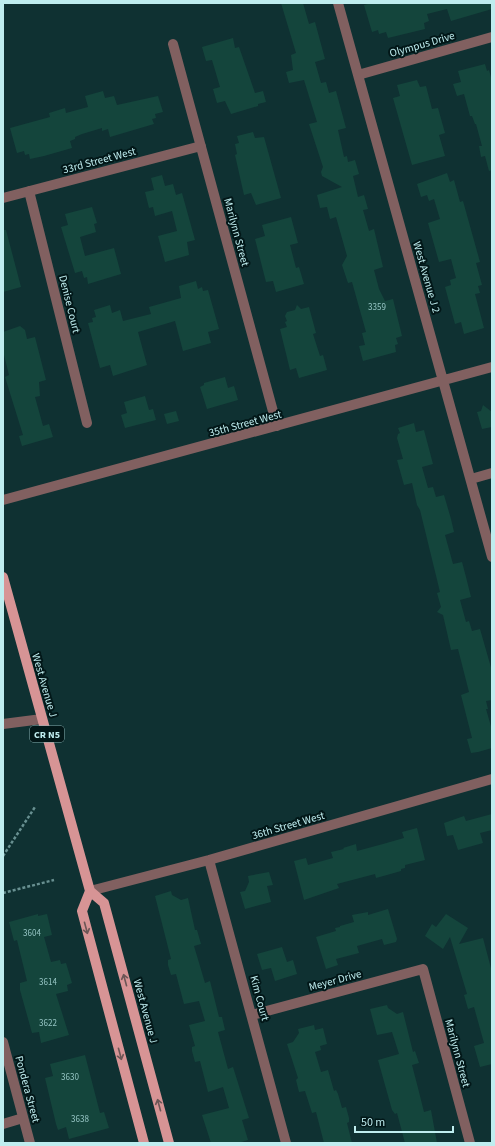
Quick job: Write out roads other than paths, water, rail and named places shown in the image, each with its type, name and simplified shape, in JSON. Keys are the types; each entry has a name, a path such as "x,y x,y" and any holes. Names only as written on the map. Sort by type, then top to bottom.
{"main road":[{"name":"West Avenue J","path":"3,577 90,892 104,903 169,1143"},
{"path":"90,892 82,911 144,1143"}],"street":[{"name":"West Avenue J 2","path":"338,3 492,557"},
{"name":"Olympus Drive","path":"358,75 492,37"},
{"name":"Marilynn Street","path":"173,44 277,426"},
{"name":"33rd Street West","path":"3,198 201,146"},
{"name":"Denise Court","path":"29,191 87,423"},
{"name":"35th Street West","path":"3,500 492,367"},
{"path":"470,479 492,473"},
{"path":"3,724 42,719"},
{"name":"36th Street West","path":"90,892 210,860 492,779"},
{"name":"Kim Court","path":"210,860 286,1143"},
{"name":"Marilynn Street","path":"423,969 470,1143"},
{"name":"Meyer Drive","path":"252,1015 423,969"},
{"name":"Pondera Street","path":"3,1042 30,1143"},
{"path":"3,1124 23,1118"}]}
